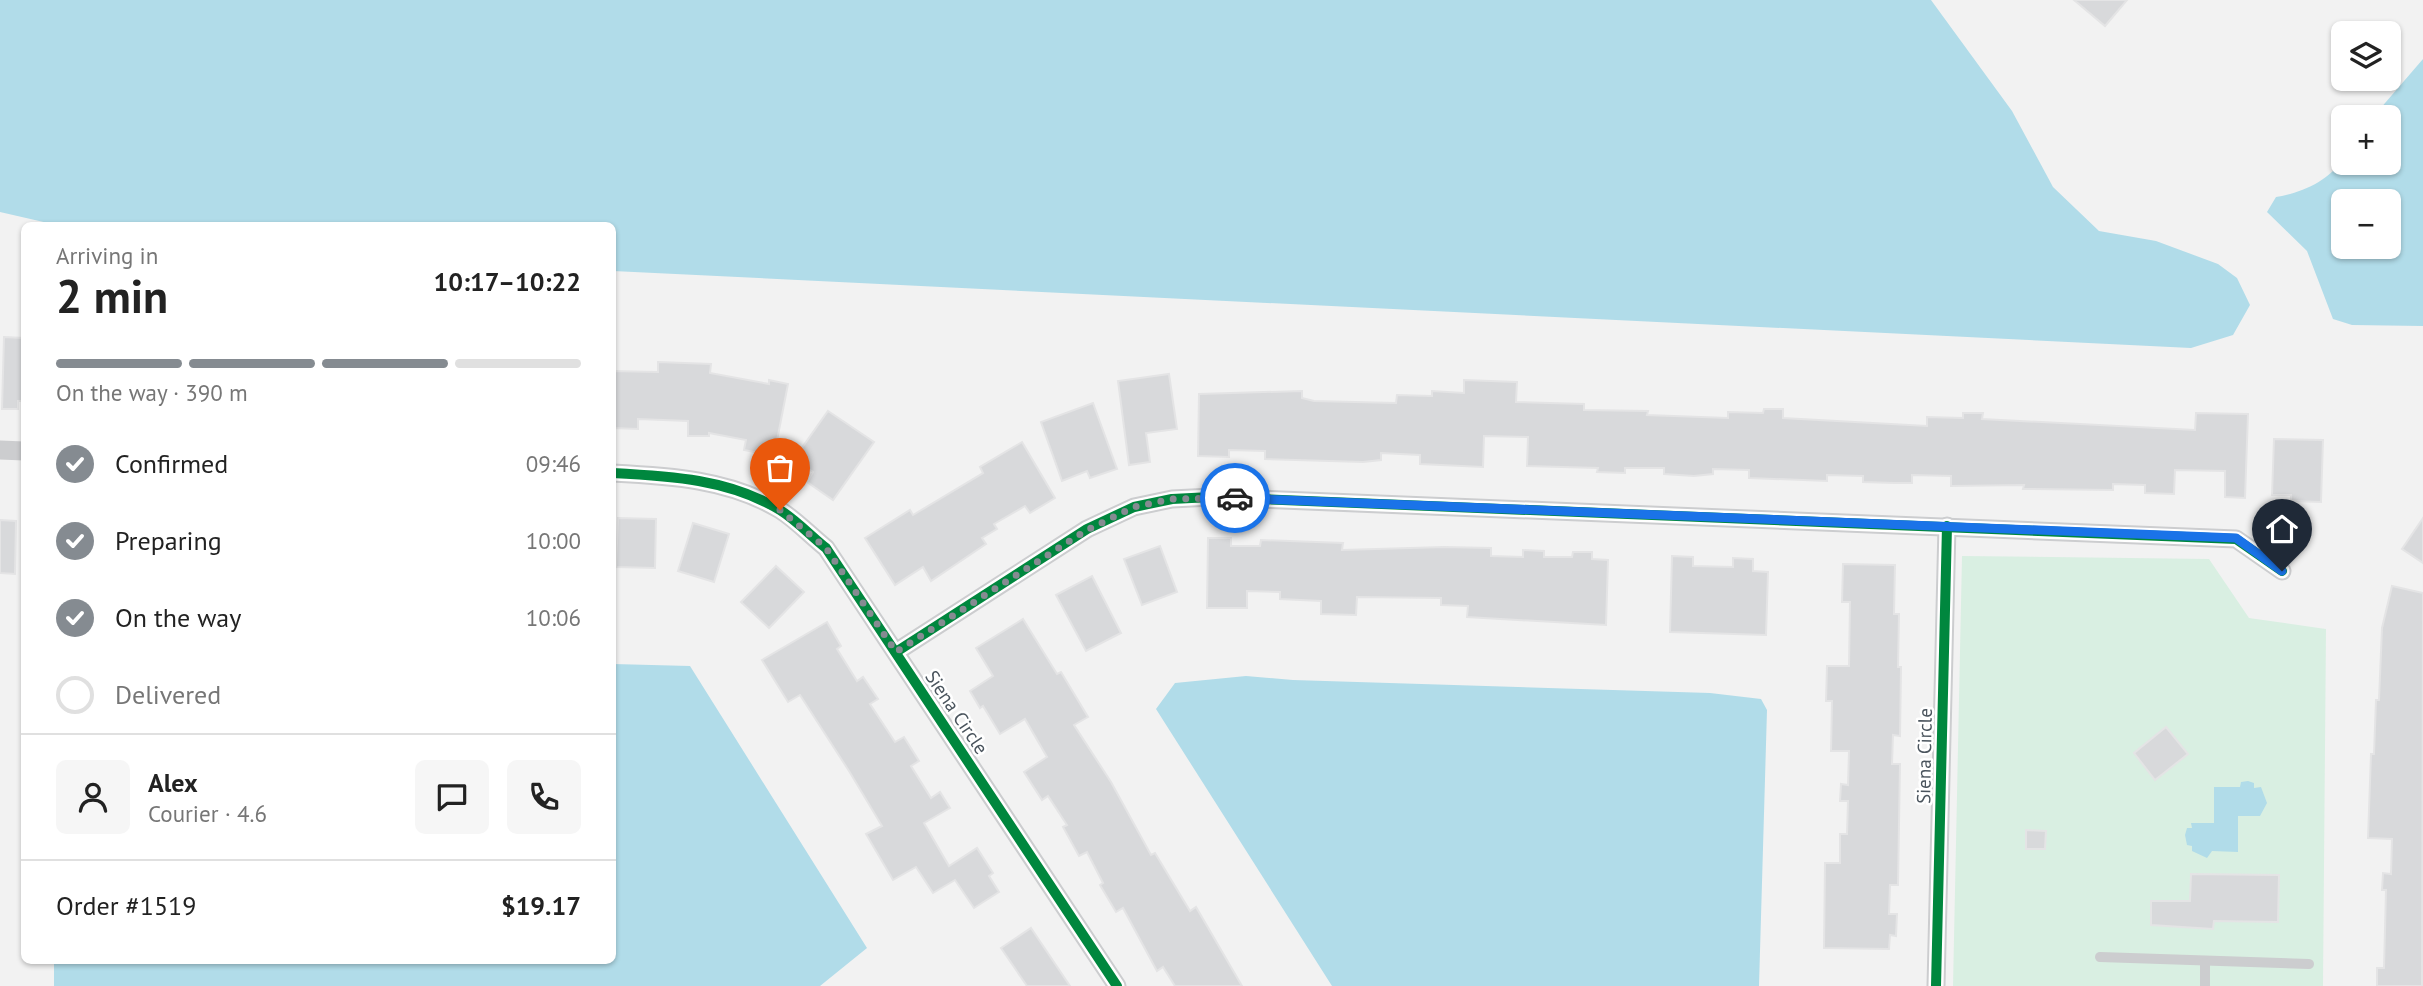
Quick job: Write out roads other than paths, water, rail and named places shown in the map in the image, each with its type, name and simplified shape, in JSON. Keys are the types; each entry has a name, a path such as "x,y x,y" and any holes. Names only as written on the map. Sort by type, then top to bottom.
{"street":[{"path":"0,450 21,451"},
{"name":"Siena Circle","path":"616,473 676,476 733,489 780,510 826,548 1117,986"},
{"path":"896,652 1087,530 1134,507 1172,499 1212,497 2236,538 2282,571"},
{"name":"Siena Circle","path":"1936,986 1947,526"}],"lane":[{"path":"2100,957 2309,964"},
{"path":"2205,986 2206,962"}],"water":[{"path":"0,0 1931,0 2012,111 2053,187 2099,231 2156,241 2218,264 2237,278 2250,305 2233,335 2191,348 616,271 616,222 44,222 0,212"},
{"path":"2423,59 2423,326 2352,325 2333,319 2307,251 2267,212 2276,197 2314,185 2331,173 2401,175 2401,105 2383,105 2395,91 2401,91 2401,85"},
{"path":"616,664 690,666 867,948 820,986 54,986 54,964 616,964"},
{"path":"1246,676 1293,680 1710,693 1761,699 1767,710 1759,986 1332,986 1156,709 1175,683"},
{"path":"2241,782 2254,783 2254,788 2261,787 2267,803 2260,816 2238,816 2238,852 2212,851 2207,858 2192,851 2192,846 2187,845 2187,828 2192,828 2191,823 2214,823 2214,787 2240,787"}]}
